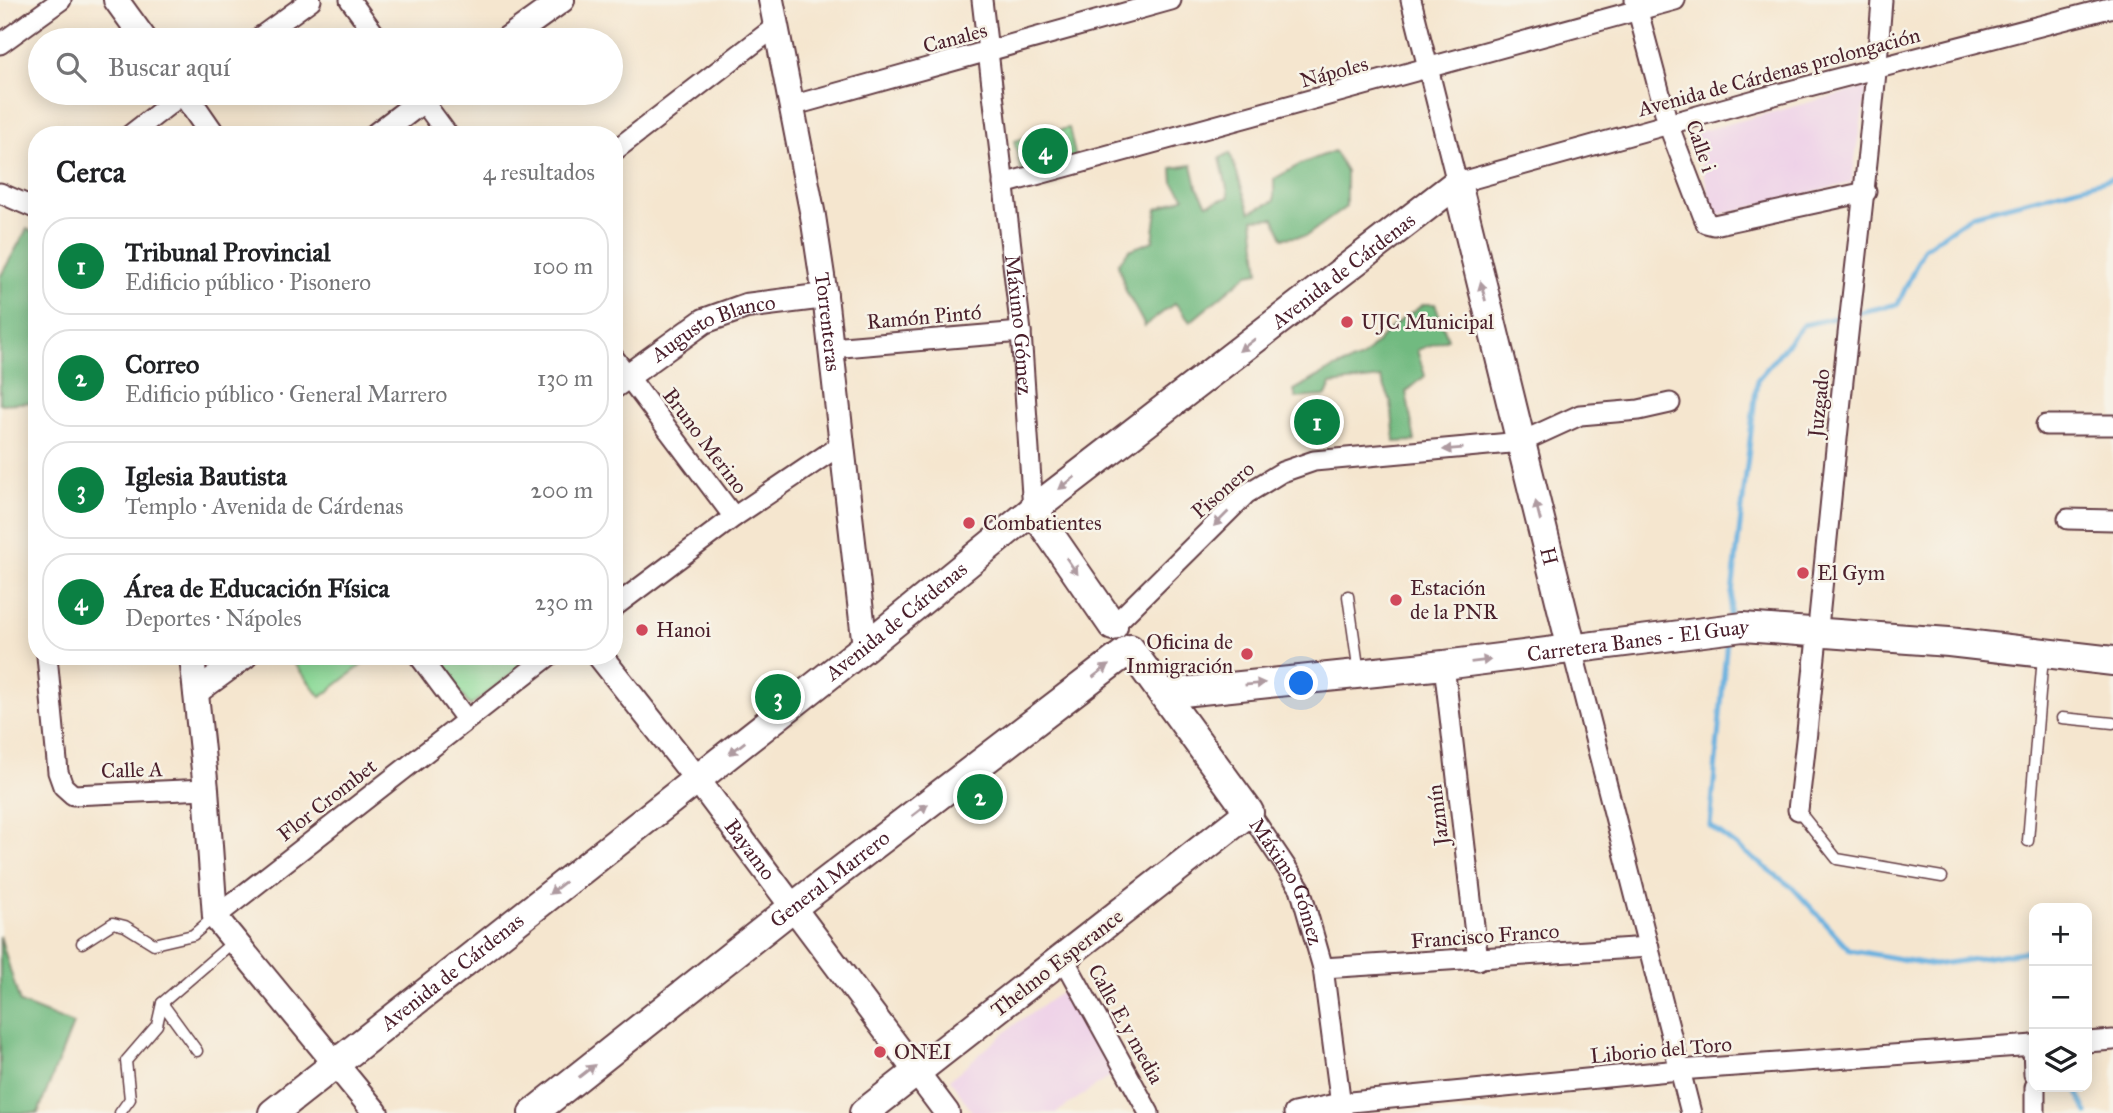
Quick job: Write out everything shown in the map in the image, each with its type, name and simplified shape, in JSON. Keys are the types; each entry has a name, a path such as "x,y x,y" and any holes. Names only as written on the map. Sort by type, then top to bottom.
{"main road":[{"name":"H","path":"1457,183 1572,649"},
{"name":"Avenida de Cárdenas","path":"273,1113 864,648 1033,510 1457,183"},
{"path":"1033,510 1113,626"},
{"name":"Carretera Banes - El Guay","path":"1163,694 1444,665 1743,627 2044,652 2113,661"},
{"name":"Máximo Gómez","path":"1130,649 1249,812"},
{"name":"General Marrero","path":"535,1112 793,907 1130,649"},
{"name":"Thelmo Esperance","path":"870,1111 1249,812"}],"street":[{"path":"0,44 61,0"},
{"path":"116,0 136,28"},
{"path":"272,28 311,0"},
{"path":"350,0 370,28"},
{"path":"523,28 562,0"},
{"name":"Torrenteras","path":"771,0 825,296 864,648"},
{"name":"Máximo Gómez","path":"982,0 1021,332 1033,510"},
{"name":"Canales","path":"791,106 1171,0"},
{"name":"H","path":"1411,0 1457,183"},
{"name":"Nápoles","path":"1003,184 1429,69 1636,5 1675,0"},
{"name":"Juzgado","path":"1798,810 1820,632 1853,291 1866,192 1882,0"},
{"name":"Calle i","path":"1636,5 1668,124 1706,223 1714,225 1866,192"},
{"name":"Avenida de Cárdenas prolongación","path":"1457,183 1668,124 2113,7"},
{"path":"623,144 775,27"},
{"path":"142,126 169,105"},
{"path":"192,105 207,126"},
{"path":"388,126 412,105"},
{"path":"430,105 443,126"},
{"path":"0,193 28,205"},
{"name":"Augusto Blanco","path":"623,372 704,321 746,306 825,296"},
{"name":"Ramón Pintó","path":"831,348 1021,332"},
{"name":"Bruno Merino","path":"623,379 734,517"},
{"name":"Pisonero","path":"1113,626 1246,494 1282,472 1314,461 1521,442 1580,415 1639,410 1670,403"},
{"path":"2046,425 2113,425"},
{"path":"623,600 734,517 842,444"},
{"path":"2068,519 2113,520"},
{"path":"1113,626 1130,649"},
{"name":"H","path":"1572,649 1690,1113"},
{"name":"Calle A","path":"48,665 58,772 63,786 73,795 206,789"},
{"path":"193,665 206,789 215,917 376,1113"},
{"path":"196,692 233,665"},
{"path":"426,665 466,719"},
{"name":"Flor Crombet","path":"215,917 537,665"},
{"name":"Bayamo","path":"607,665 697,779 947,1113"},
{"name":"Jazmín","path":"1444,665 1478,960"},
{"name":"Máximo Gómez","path":"1249,812 1300,888 1323,968 1341,1108"},
{"name":"Francisco Franco","path":"1323,968 1649,947"},
{"name":"Calle E y media","path":"1063,957 1149,1113"},
{"path":"2092,1042 2113,1040"},
{"name":"Liborio del Toro","path":"1294,1113 1679,1070 2029,1045"},
{"path":"2035,1092 2035,1113"}],"lane":[{"path":"1348,596 1359,674"},
{"path":"2028,841 2044,652"},
{"path":"2062,718 2113,723"},
{"path":"1798,810 1837,859 1942,877"},
{"name":"Flor Crombet","path":"82,943 113,923 125,926 154,944 192,934 215,917"},
{"path":"120,1113 130,1099 126,1061 157,1026 162,1003 234,941"},
{"path":"162,1003 197,1051"}],"shaded area":[{"path":"1867,87 1851,183 1714,216 1694,133"},
{"path":"1071,986 1118,1071 1056,1113 973,1113 950,1079 1019,1021"}],"green space":[{"path":"1069,128 1076,160 1022,173 1014,141"},
{"path":"1334,151 1346,171 1346,207 1306,236 1283,238 1274,218 1253,219 1259,272 1248,274 1190,322 1175,303 1145,326 1126,291 1118,264 1129,250 1153,241 1157,209 1185,197 1173,182 1172,168 1192,165 1197,187 1207,204 1229,197 1220,158 1230,153 1250,212 1274,201 1274,179 1301,164"},
{"path":"28,230 28,402 0,404 0,277"},
{"path":"1424,304 1435,304 1448,339 1417,350 1425,376 1406,392 1415,441 1395,442 1391,402 1381,378 1331,384 1326,396 1296,398 1294,390 1332,369 1362,358 1394,325"},
{"path":"295,665 362,665 321,697"},
{"path":"439,665 523,665 470,706"},
{"path":"0,936 20,1003 73,1024 38,1113 0,1113"}],"waterway":[{"path":"1856,313 1898,304 1924,248 1972,215 2113,178"},
{"path":"1729,619 1757,380 1803,325 1847,315"},
{"path":"1727,639 1710,826 1793,888 1850,950 1934,965 2030,951 2033,966"},
{"path":"2077,1092 2087,1113"}],"place":[{"name":"Área de Educación Física","path":"1045,151"},
{"name":"UJC Municipal","path":"1347,322"},
{"name":"Tribunal Provincial","path":"1317,422"},
{"name":"Combatientes","path":"969,523"},
{"name":"El Gym","path":"1803,573"},
{"name":"Estación de la PNR","path":"1396,600"},
{"name":"Hanoi","path":"642,630"},
{"name":"Oficina de Inmigración","path":"1247,654"},
{"name":"Iglesia Bautista","path":"778,697"},
{"name":"Correo","path":"980,797"},
{"name":"ONEI","path":"880,1052"}]}
